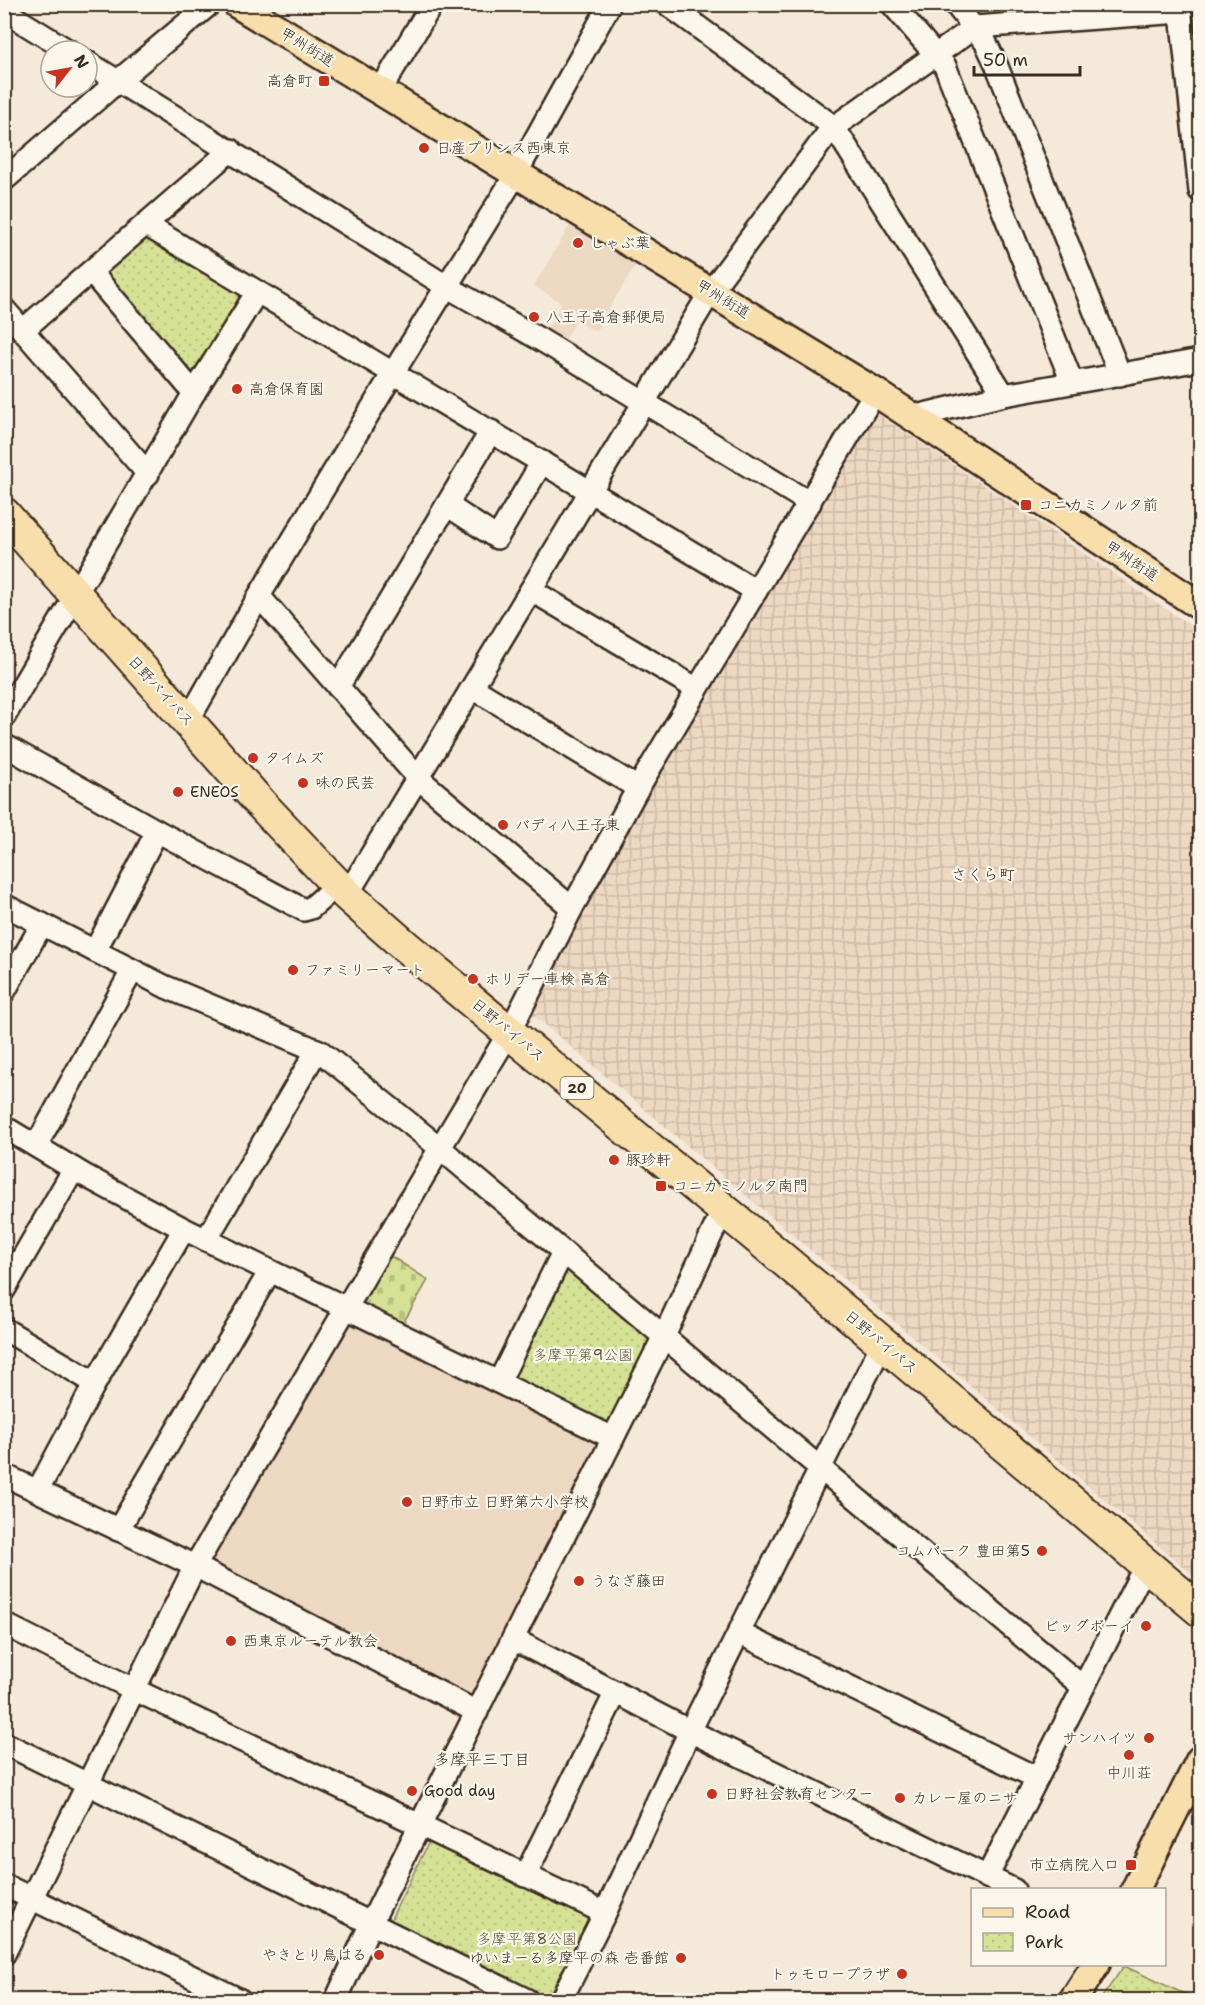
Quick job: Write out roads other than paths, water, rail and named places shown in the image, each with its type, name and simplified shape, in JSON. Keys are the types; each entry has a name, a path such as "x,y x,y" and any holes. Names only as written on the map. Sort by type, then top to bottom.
{"highway":[{"name":"日野バイパス","path":"4,514 262,805 342,890 405,946 510,1031 1200,1610"}],"main road":[{"name":"甲州街道","path":"237,4 875,392 1200,606"},
{"path":"1136,1888 1200,1760"},
{"path":"1073,2001 1095,1966"}],"street":[{"path":"4,180 210,4"},
{"path":"380,91 432,4"},
{"path":"188,721 259,596 516,174 610,4"},
{"path":"667,4 834,127 1004,394"},
{"path":"892,4 945,66 1071,382"},
{"path":"955,4 986,43 996,64 1120,375"},
{"path":"4,745 304,910 311,908 342,890 418,778 642,402 711,291 834,127 975,27 1180,8 1200,191"},
{"path":"4,11 50,39"},
{"path":"99,69 446,286 810,503"},
{"path":"23,330 231,150"},
{"path":"146,225 756,591"},
{"path":"91,272 194,393"},
{"path":"4,717 194,393 257,292"},
{"path":"4,309 148,474"},
{"path":"912,417 1004,394 1200,360"},
{"path":"4,1954 195,1566 510,1031 572,908 638,788 875,392"},
{"path":"338,687 490,431"},
{"path":"447,505 496,538 542,462"},
{"path":"531,590 697,689"},
{"path":"259,596 418,778 572,908"},
{"path":"473,688 638,788"},
{"path":"95,951 157,831"},
{"path":"4,905 184,996 317,1050 440,1149 1083,1687"},
{"path":"4,992 42,924"},
{"path":"36,1146 132,971"},
{"path":"206,1240 317,1050"},
{"path":"4,1126 74,1169 184,1229 613,1438"},
{"path":"4,1290 74,1169"},
{"path":"336,2001 371,1923 664,1336 723,1210"},
{"path":"38,1490 95,1383 184,1229"},
{"path":"499,1382 563,1252"},
{"path":"118,1530 270,1271"},
{"path":"4,1329 95,1383"},
{"path":"561,2001 690,1731 882,1344"},
{"path":"4,1475 195,1566 477,1712"},
{"path":"987,1877 1146,1564"},
{"path":"4,1624 135,1690 605,1913"},
{"path":"739,1633 1037,1778"},
{"path":"513,1639 690,1731 1010,1888"},
{"path":"525,1876 616,1692"},
{"path":"4,1743 527,2001"},
{"path":"4,1885 240,2001"}],"place":[{"name":"高倉町","path":"324,81"},
{"name":"日産プリンス西東京","path":"424,148"},
{"name":"しゃぶ葉","path":"578,243"},
{"name":"八王子高倉郵便局","path":"534,317"},
{"name":"高倉保育園","path":"237,389"},
{"name":"コニカミノルタ前","path":"1026,505"},
{"name":"タイムズ","path":"253,758"},
{"name":"味の民芸","path":"303,783"},
{"name":"ENEOS","path":"178,792"},
{"name":"バディ八王子東","path":"503,825"},
{"name":"ファミリーマート","path":"293,970"},
{"name":"ホリデー車検 高倉","path":"473,979"},
{"name":"豚珍軒","path":"614,1160"},
{"name":"コニカミノルタ南門","path":"661,1186"},
{"name":"日野市立 日野第六小学校","path":"407,1502"},
{"name":"コムパーク 豊田第5","path":"1042,1551"},
{"name":"うなぎ藤田","path":"579,1581"},
{"name":"ビッグボーイ","path":"1146,1626"},
{"name":"西東京ルーテル教会","path":"231,1641"},
{"name":"サンハイツ","path":"1149,1738"},
{"name":"中川荘","path":"1129,1755"},
{"name":"Good day","path":"412,1791"},
{"name":"日野社会教育センター","path":"712,1794"},
{"name":"カレー屋のニサ","path":"900,1798"},
{"name":"市立病院入口","path":"1131,1865"},
{"name":"やきとり鳥はる","path":"379,1955"},
{"name":"ゆいまーる多摩平の森 壱番館","path":"681,1958"},
{"name":"トゥモロープラザ","path":"902,1974"}],"district":[{"name":"さくら町","path":"983,874"},
{"name":"多摩平三丁目","path":"482,1759"}],"park label":[{"name":"多摩平第9公園","path":"583,1355"},
{"name":"多摩平第8公園","path":"527,1939"}]}
